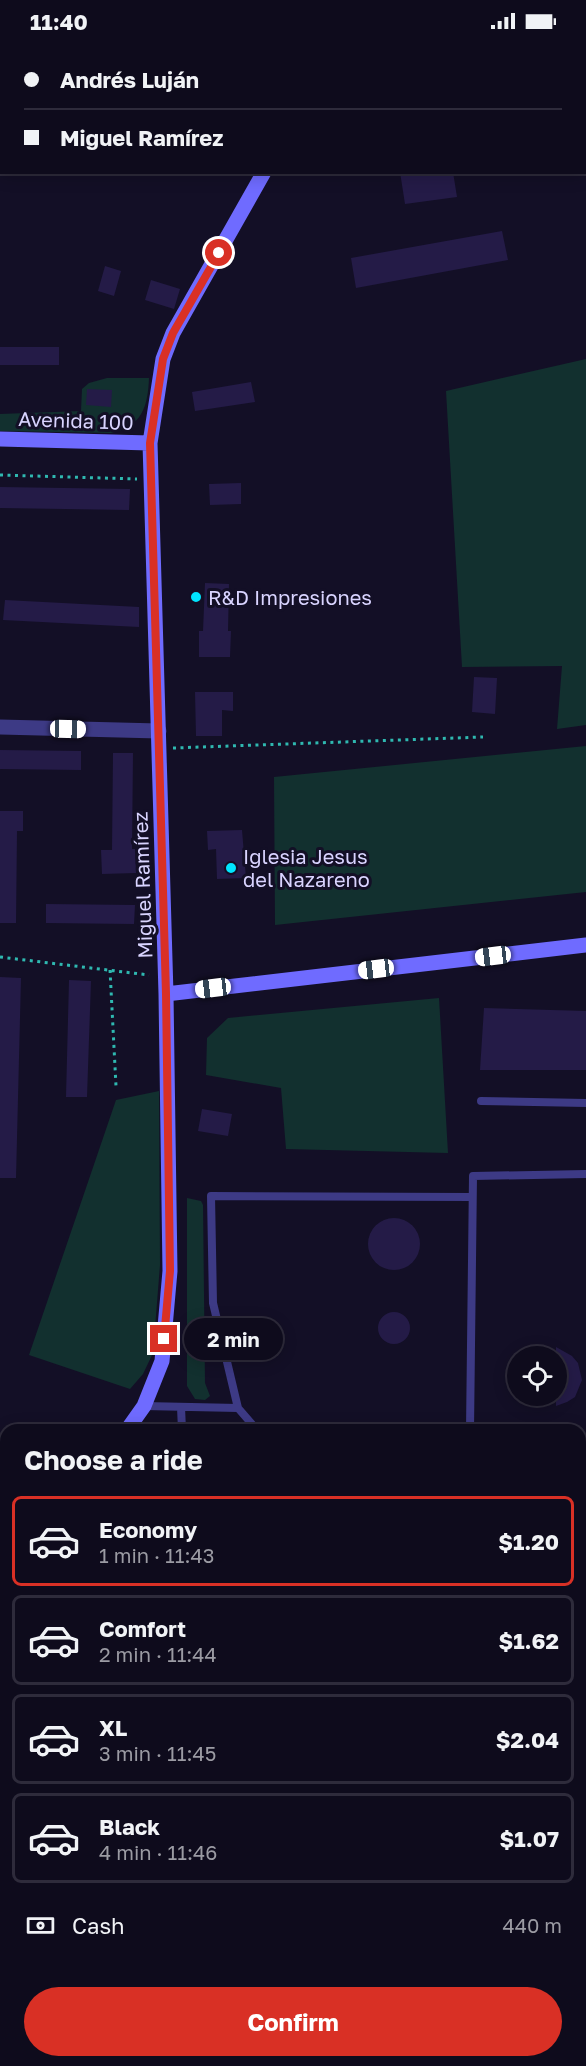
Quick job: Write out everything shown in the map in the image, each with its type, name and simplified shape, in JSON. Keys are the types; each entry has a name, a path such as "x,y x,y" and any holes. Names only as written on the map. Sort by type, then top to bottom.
{"street":[{"name":"Miguel Ramírez","path":"131,1424 144,1406 162,1361 170,1271 166,977 150,443 163,359 173,333 263,174"},
{"name":"Avenida 100","path":"0,439 150,443"},
{"path":"0,727 159,731"},
{"path":"166,994 586,945"}],"lane":[{"path":"481,1101 586,1104"},
{"path":"470,1424 473,1176 586,1174"},
{"path":"252,1424 238,1408 213,1303 211,1196 472,1197"},
{"path":"144,1406 238,1408"},
{"path":"181,1407 182,1424"}],"path":[{"path":"0,475 151,479"},
{"path":"159,749 483,737"},
{"path":"0,957 166,977"},
{"path":"110,970 116,1086"}],"green space":[{"path":"586,359 586,725 557,729 562,666 462,667 446,391"},
{"path":"107,378 149,378 145,406 130,426 111,433 0,431 0,414 81,411 82,389 89,383"},
{"path":"586,746 586,892 275,925 274,777"},
{"path":"439,998 448,1153 286,1149 281,1088 206,1075 207,1038 228,1018"},
{"path":"159,1091 160,1265 153,1353 143,1374 130,1389 29,1355 116,1100"},
{"path":"187,1198 201,1201 203,1205 205,1383 210,1396 205,1400 195,1399 187,1386"}],"building":[{"path":"400,174 453,174 457,197 405,204"},
{"path":"502,231 508,260 356,288 351,258"},
{"path":"105,266 121,271 114,296 98,291"},
{"path":"151,280 180,289 174,309 145,300"},
{"path":"0,347 59,347 59,365 0,365"},
{"path":"251,382 255,402 195,411 192,392"},
{"path":"87,389 112,390 111,407 86,405"},
{"path":"241,483 241,504 210,505 209,484"},
{"path":"0,487 130,489 129,510 0,508"},
{"path":"205,583 229,584 230,657 199,657 199,631 203,631"},
{"path":"5,600 139,607 139,627 3,620"},
{"path":"474,677 497,678 495,714 472,712"},
{"path":"195,692 233,692 233,711 222,710 222,736 196,736"},
{"path":"0,750 81,751 81,770 0,769"},
{"path":"113,753 133,753 132,849 135,849 136,873 102,874 101,850 112,850"},
{"path":"0,811 23,811 23,831 17,831 16,923 0,923"},
{"path":"242,830 246,878 217,879 216,849 208,850 207,831"},
{"path":"46,904 135,905 134,924 46,923"},
{"path":"0,977 21,978 16,1178 0,1178"},
{"path":"69,980 91,981 87,1097 66,1097"},
{"path":"484,1008 586,1011 586,1070 480,1070"},
{"path":"202,1109 232,1114 228,1136 198,1131"},
{"path":"389,1218 399,1218 413,1225 420,1244 413,1263 399,1270 389,1270 379,1266 372,1259 368,1249 368,1239 372,1229 379,1222"},
{"path":"394,1312 406,1316 410,1328 406,1340 394,1344 382,1340 378,1328 382,1316"},
{"path":"567,1353 578,1363 582,1380 575,1397 567,1402"}],"place":[{"name":"R&D Impresiones","path":"196,597"},
{"name":"Iglesia Jesus del Nazareno","path":"231,868"}],"route":[{"path":"164,1339 170,1271 166,994 150,443 163,359 173,333 219,253"}]}
